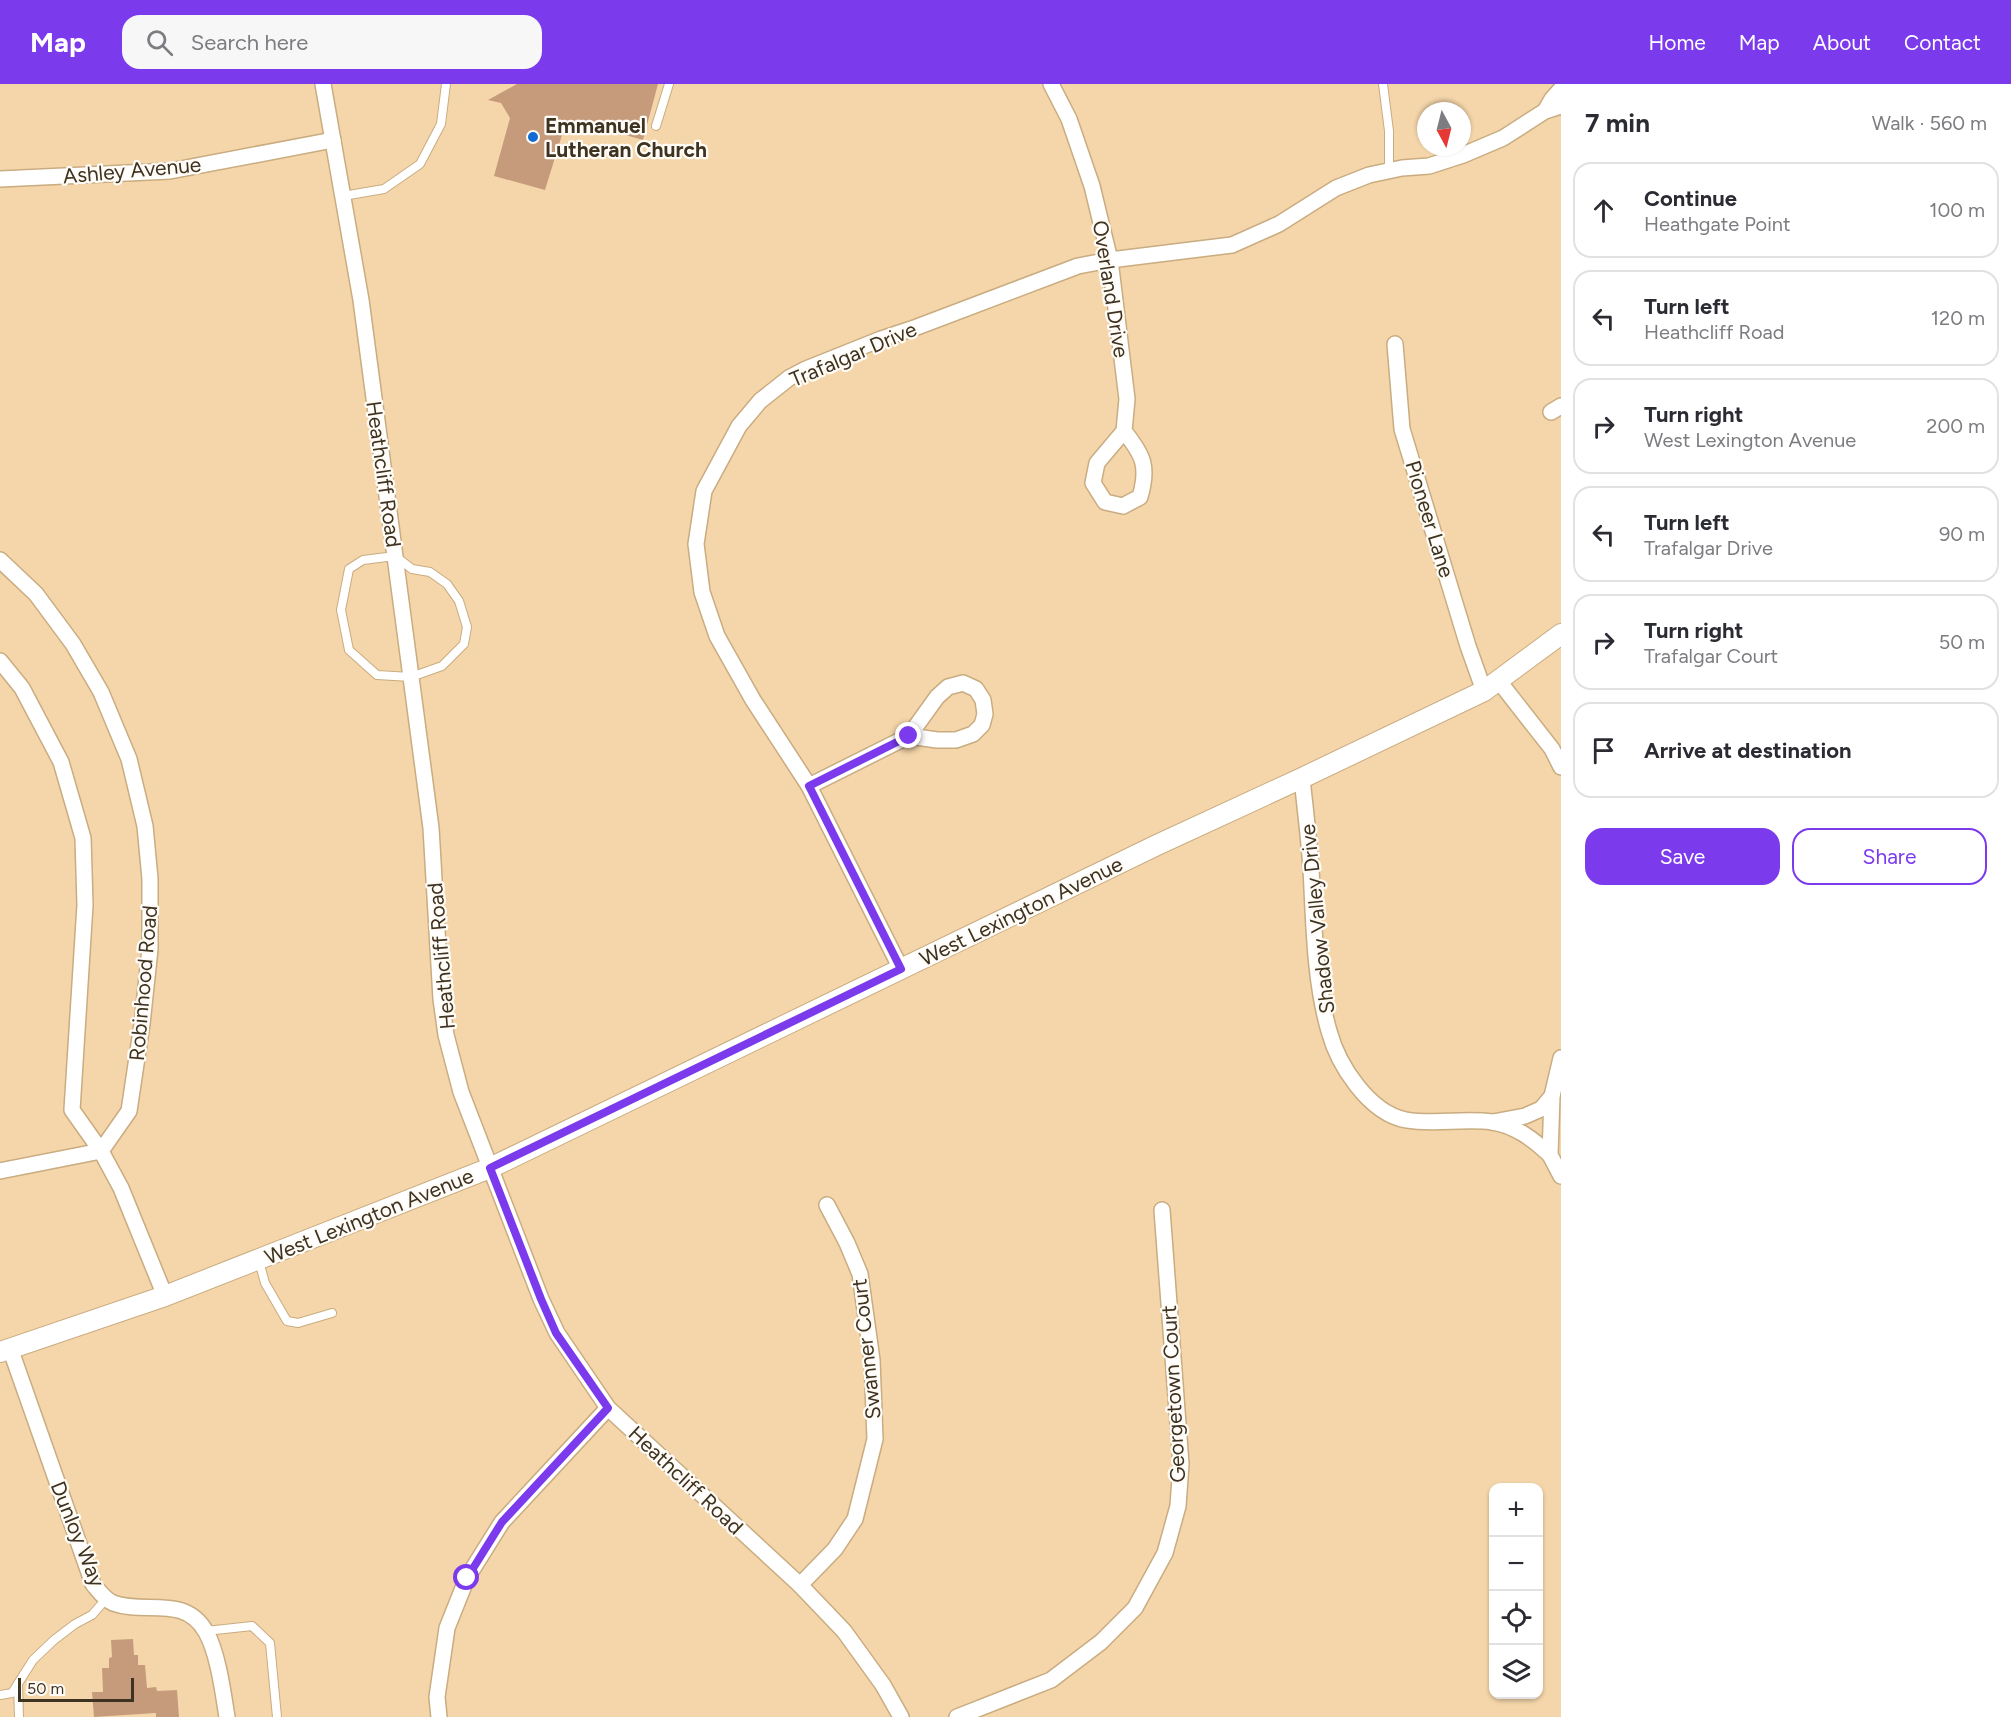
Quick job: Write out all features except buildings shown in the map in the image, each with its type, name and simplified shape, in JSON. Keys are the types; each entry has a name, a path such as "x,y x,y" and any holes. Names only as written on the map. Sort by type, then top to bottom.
{"street":[{"name":"Heathcliff Road","path":"323,84 361,300 431,828 441,999 446,1035 461,1092 556,1333 608,1408 800,1585 846,1633 883,1685 901,1717"},
{"name":"Overland Drive","path":"1051,84 1069,118 1088,175 1110,260 1127,399 1124,431"},
{"name":"Trafalgar Drive","path":"1545,111 1561,89"},
{"name":"Trafalgar Drive","path":"901,969 809,786 753,700 717,636 702,592 696,544 704,491 739,426 760,401 789,378 881,339 1078,266 1232,245 1279,224 1336,188 1369,176 1429,166 1463,155 1503,138 1545,111 1561,106"},
{"name":"Ashley Avenue","path":"0,179 170,171 333,140"},
{"name":"Pioneer Lane","path":"1395,344 1402,429 1468,645 1491,686 1552,749 1561,767"},
{"path":"1124,431 1140,452 1145,479 1140,497 1123,506 1105,502 1093,483 1097,463 1124,431"},
{"name":"Robinhood Road","path":"0,560 36,594 73,644 101,692 129,759 145,826 150,879 150,949 142,1024 129,1111 101,1151"},
{"name":"West Lexington Avenue","path":"5,1350 165,1296 490,1168 1491,686 1561,634"},
{"path":"0,661 22,688 61,762 83,838 85,905 72,1110 101,1151 121,1188 165,1296"},
{"path":"809,786 909,736 937,697 948,687 963,684 976,689 983,700 985,714 982,725 973,734 956,740 909,736"},
{"name":"Shadow Valley Drive","path":"1302,778 1314,930 1322,998 1329,1033 1345,1069 1365,1094 1384,1112 1405,1120 1493,1122 1525,1116 1541,1109 1552,1096"},
{"path":"1561,1058 1552,1096 1550,1155 1561,1176"},
{"name":"Shadow Valley Drive","path":"1493,1122 1529,1136 1550,1155"},
{"path":"0,1171 101,1151"},
{"name":"Swanner Court","path":"800,1585 835,1549 855,1519 875,1439 872,1360 860,1274 827,1205"},
{"name":"Georgetown Court","path":"957,1717 1051,1680 1101,1642 1135,1608 1165,1553 1178,1506 1181,1464 1161,1210"},
{"name":"Dunloy Way","path":"5,1350 93,1584 106,1599 129,1607 167,1607 181,1610 195,1619 206,1631"},
{"path":"439,1717 438,1697 447,1628 467,1578 502,1522 608,1408"},
{"path":"206,1631 211,1643 227,1717"}],"lane":[{"path":"343,196 384,189 420,164 441,124 446,84"},
{"path":"656,126 669,84"},
{"path":"1383,84 1389,131 1389,171"},
{"path":"395,556 412,569 430,572 447,584 459,601 467,627 464,644 442,666 411,676 377,675 349,651 341,610 349,569 363,560 395,556"},
{"path":"259,1260 265,1283 286,1321 298,1323 332,1313"},
{"path":"0,1695 12,1694 33,1660 54,1640 75,1624 92,1615 106,1599"},
{"path":"206,1631 252,1626 270,1643 277,1717"},
{"path":"18,1684 20,1717"}],"place":[{"name":"Emmanuel Lutheran Church","path":"533,137"}],"route":[{"path":"467,1578 502,1522 608,1408 556,1333 490,1168 901,969 809,786 909,736"}]}
